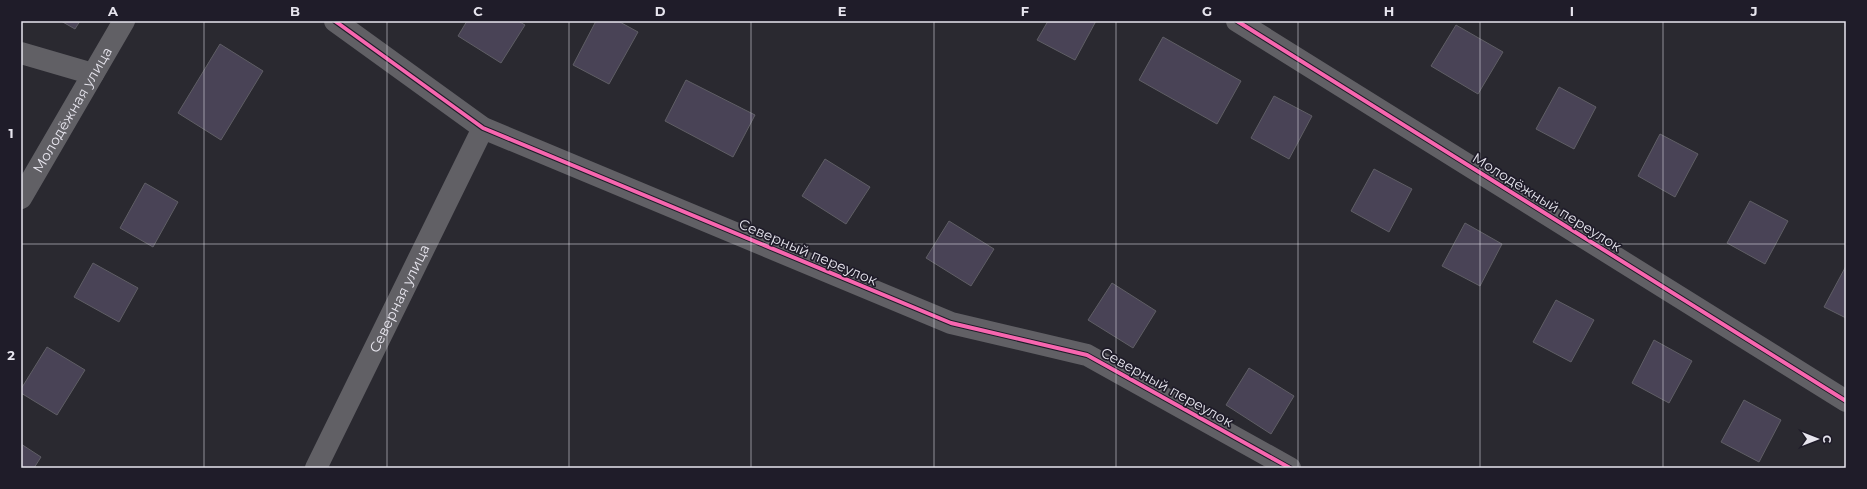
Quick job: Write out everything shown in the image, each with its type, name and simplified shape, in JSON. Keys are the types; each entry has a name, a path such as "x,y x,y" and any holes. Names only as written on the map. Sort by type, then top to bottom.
{"street":[{"name":"Молодёжная улица","path":"21,198 124,21"},
{"name":"Северный переулок","path":"335,21 483,128 951,323 1087,354 1290,468"},
{"name":"Молодёжный переулок","path":"1237,21 1846,401"},
{"path":"21,53 93,74"},
{"name":"Северная улица","path":"316,468 483,128"}],"building":[{"path":"61,21 80,21 75,29"},
{"path":"467,21 518,21 525,25 501,63 458,36"},
{"path":"596,21 618,21 638,32 609,84 573,65"},
{"path":"1048,21 1096,21 1075,60 1037,40"},
{"path":"1456,25 1503,52 1478,94 1431,66"},
{"path":"1163,37 1241,81 1217,124 1139,80"},
{"path":"220,44 263,71 221,140 178,113"},
{"path":"686,80 755,115 733,157 665,121"},
{"path":"1559,87 1596,107 1574,149 1536,129"},
{"path":"1274,96 1312,116 1289,159 1251,138"},
{"path":"1660,134 1698,154 1675,197 1638,176"},
{"path":"825,159 870,187 846,224 802,196"},
{"path":"1374,169 1412,189 1389,232 1351,211"},
{"path":"145,183 178,202 153,247 120,228"},
{"path":"1750,201 1788,221 1765,264 1727,243"},
{"path":"949,221 994,249 971,286 926,258"},
{"path":"1465,223 1502,244 1480,286 1442,266"},
{"path":"93,263 138,288 119,322 74,297"},
{"path":"1846,266 1846,318 1824,307"},
{"path":"1112,283 1156,311 1133,348 1088,320"},
{"path":"1556,300 1594,320 1571,362 1533,342"},
{"path":"1654,340 1692,361 1669,403 1632,383"},
{"path":"47,347 85,370 57,415 21,393 21,389"},
{"path":"1249,368 1294,396 1271,434 1226,405"},
{"path":"1744,400 1781,420 1759,462 1721,442"},
{"path":"21,444 41,457 34,468 21,468"}],"cycle path":[{"path":"335,21 483,128 951,323 1087,355 1290,468"},
{"path":"1237,21 1846,401"}]}
